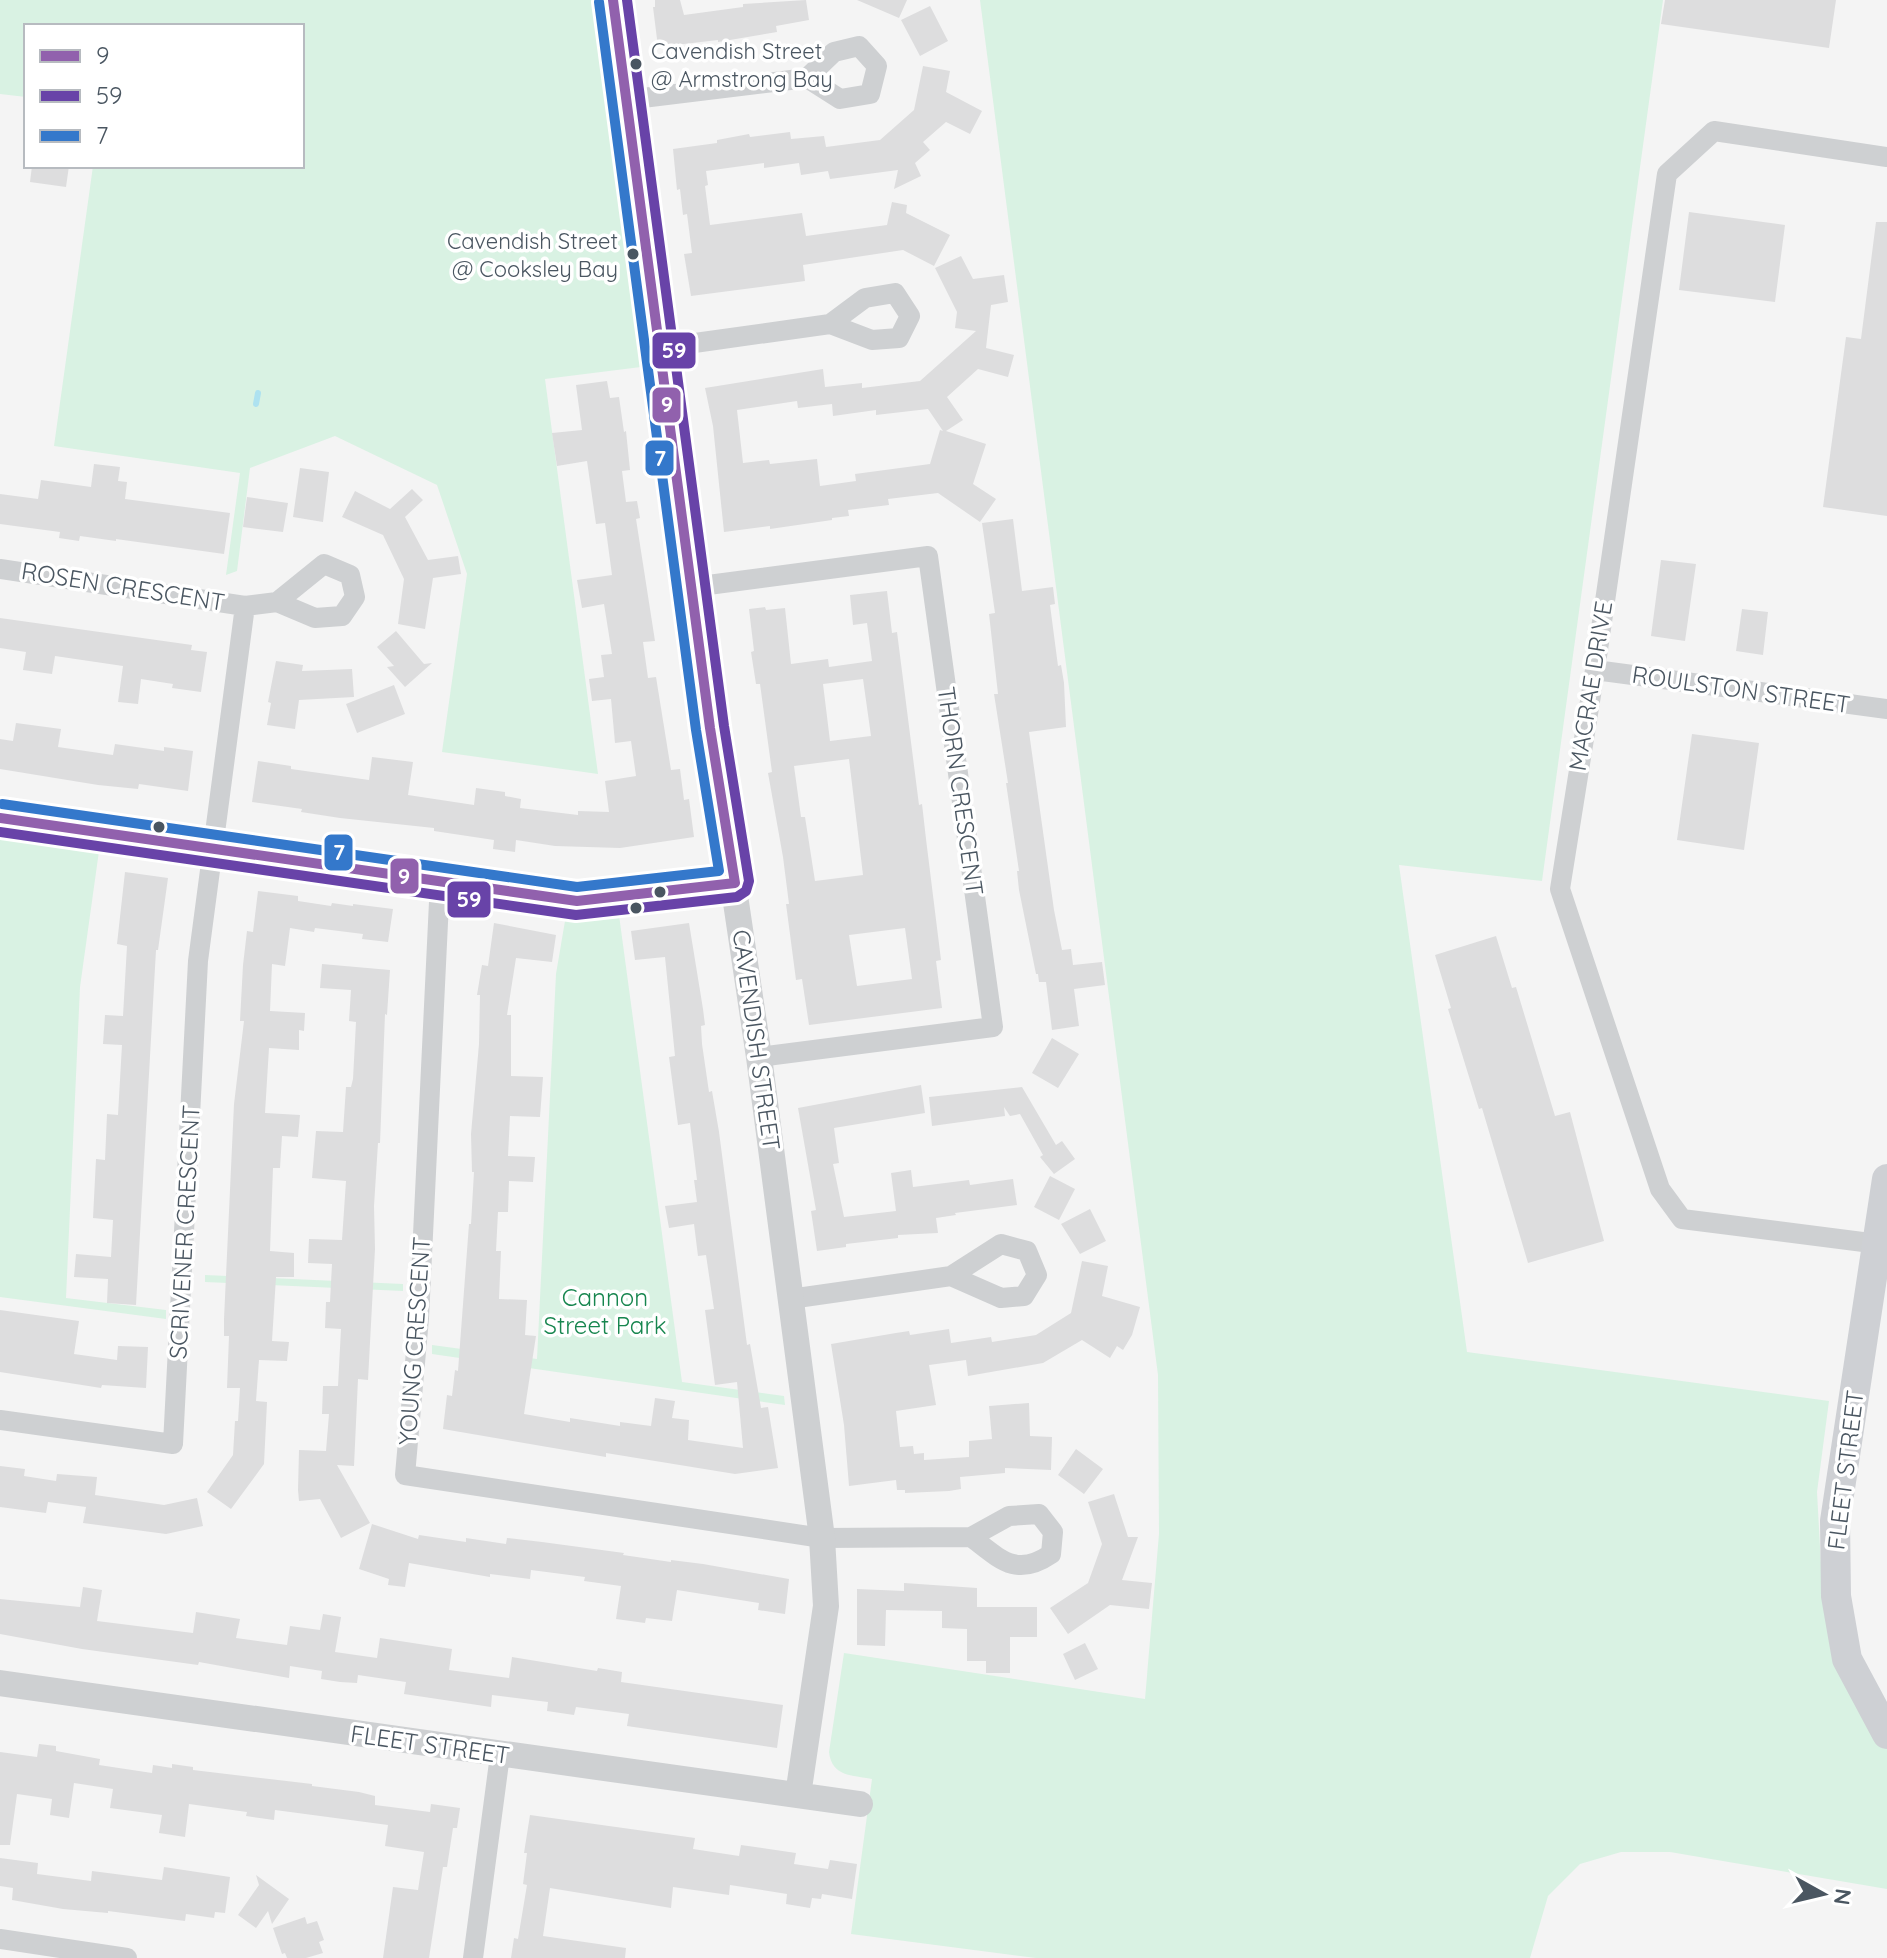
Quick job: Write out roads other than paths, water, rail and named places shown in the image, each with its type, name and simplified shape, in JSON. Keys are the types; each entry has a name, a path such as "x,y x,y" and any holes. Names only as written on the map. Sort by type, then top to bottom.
{"main road":[{"name":"FLEET STREET","path":"1887,1179 1882,1244 1835,1521 1836,1596 1847,1659 1887,1734"}],"street":[{"name":"CAVENDISH STREET","path":"613,0 822,1538 826,1606 798,1795"},
{"path":"626,100 807,78"},
{"name":"MACRAE DRIVE","path":"1882,1244 1682,1219 1660,1189 1560,889 1667,174 1714,131 1887,157"},
{"path":"659,348 830,324"},
{"name":"THORN CRESCENT","path":"693,587 928,556 993,1027 759,1057"},
{"name":"ROSEN CRESCENT","path":"0,569 245,606 277,602"},
{"name":"ROSEN CRESCENT","path":"214,847 245,606"},
{"name":"ROULSTON STREET","path":"1595,670 1887,709"},
{"path":"0,818 577,901 735,883"},
{"name":"SCRIVENER CRESCENT","path":"0,1420 173,1444 198,961 214,847"},
{"name":"YOUNG CRESCENT","path":"440,881 419,1318 405,1475 822,1538"},
{"path":"790,1299 951,1276"},
{"path":"822,1538 971,1537"},
{"name":"FLEET STREET","path":"0,1683 860,1804"},
{"path":"473,1958 500,1755"},
{"path":"0,1939 127,1958"}],"waterway":[{"path":"256,404 258,393"}],"place":[{"name":"Cavendish Street @ Armstrong Bay","path":"636,64"},
{"name":"Cavendish Street @ Cooksley Bay","path":"633,254"}],"park label":[{"name":"Cannon Street Park","path":"605,1312"}]}
